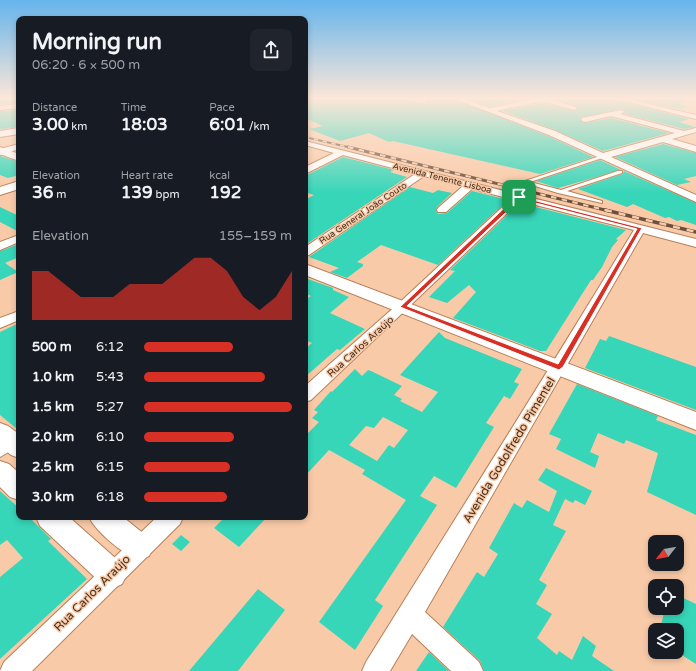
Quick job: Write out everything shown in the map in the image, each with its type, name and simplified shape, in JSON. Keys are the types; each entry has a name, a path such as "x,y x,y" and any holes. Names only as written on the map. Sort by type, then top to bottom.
{"main road":[{"path":"0,134 16,131"}],"street":[{"path":"545,130 696,199"},
{"path":"672,130 682,133"},
{"path":"603,156 695,130"},
{"path":"663,139 696,149"},
{"name":"Avenida Tenente Lisboa","path":"308,144 696,243"},
{"path":"1,151 16,147"},
{"path":"1,151 16,157"},
{"path":"308,170 341,153"},
{"name":"Rua General João Couto","path":"308,250 422,173"},
{"path":"442,210 470,185"},
{"path":"0,191 16,186"},
{"name":"Rua Carlos Araújo","path":"308,393 403,307 519,197"},
{"name":"Avenida Godolfredo Pimentel","path":"375,671 559,367 640,228"},
{"path":"0,246 16,239"},
{"path":"308,269 696,421"},
{"path":"0,324 16,316"},
{"path":"0,471 16,486"},
{"path":"53,520 112,574"},
{"path":"107,520 139,547"},
{"name":"Rua Carlos Araújo","path":"13,671 139,547 169,520"},
{"path":"409,614 470,671"}],"lane":[{"path":"600,202 525,182 603,156"},
{"path":"559,192 620,172"}],"building":[{"path":"312,130 534,130 593,157 540,174 393,141 389,142 369,133 340,141"},
{"path":"556,130 659,130 669,133 603,151"},
{"path":"663,144 696,153 696,176 684,179 691,182 677,185 615,157"},
{"path":"0,156 16,161 16,176 8,178 0,175"},
{"path":"343,157 394,170 390,172 407,177 308,243 308,198 314,195 308,193 308,174"},
{"path":"600,160 621,170 558,188 536,181"},
{"path":"624,171 696,203 696,225 681,220 677,221 669,217 665,218 633,204 627,207 578,189 622,174"},
{"path":"410,187 433,193 438,190 452,193 437,207 436,211 438,214 447,213 472,191 508,200 438,265 381,245 357,262 363,264 363,266 347,278 330,272 339,268 309,257"},
{"path":"520,203 626,230 616,239 618,240 612,247 602,267 593,280 591,280 546,351 540,351 453,318 476,292 469,285 447,303 429,297 455,271 450,270"},
{"path":"0,207 16,215 16,230 0,222"},
{"path":"16,245 16,258 5,263 16,271 16,273 0,280 0,251"},
{"path":"308,279 333,288 333,290 349,297 330,313 365,329 340,350 337,349 308,374 308,346 312,343 308,341 308,298 311,296 308,294"},
{"path":"16,324 16,428 0,415 0,332"},
{"path":"439,332 445,338 522,369 514,382 519,384 510,399 504,396 486,423 494,427 456,488 434,476 420,496 437,505 375,600 383,606 355,650 319,622 406,500 362,474 365,470 329,450 308,473 308,433 319,422 312,418 318,412 314,410 331,391 332,392 355,369 362,376 368,370 402,386 394,395 402,399 400,401 422,412 438,392 400,375","holes":["383,417 408,430 394,448 389,445 377,461 349,445 366,426 374,428"]},
{"path":"609,336 696,367 696,410 585,368 600,339 606,341"},
{"path":"577,384 658,416 656,420 696,435 696,515 647,492 658,453 626,440 624,444 598,433 590,452 599,456 595,468 556,449 561,439 549,434"},
{"path":"546,468 592,491 585,505 575,500 573,503 565,499 553,525 566,531 539,580 547,585 536,604 552,614 537,638 557,655 559,651 572,660 583,636 596,646 592,656 614,671 484,671 480,661 443,627 477,572 484,577 498,554 489,548 514,503 522,508 527,500 549,512 557,491 538,480"},
{"path":"0,491 16,505 16,520 32,520 51,539 48,541 87,579 0,659 0,577 23,558 7,540 0,545"},
{"path":"222,520 264,520 239,547 214,528"},
{"path":"181,535 190,542 181,551 172,544"},
{"path":"258,589 285,610 238,671 189,671"},
{"path":"684,598 696,604 696,664 684,656 684,623 662,623 663,615 684,615"},
{"path":"429,652 449,671 416,671"}],"railway":[{"path":"308,138 352,148"},
{"path":"348,147 609,211"},
{"path":"605,210 696,232"}],"route":[{"path":"519,197 640,228 559,367 403,307 519,197"}]}
